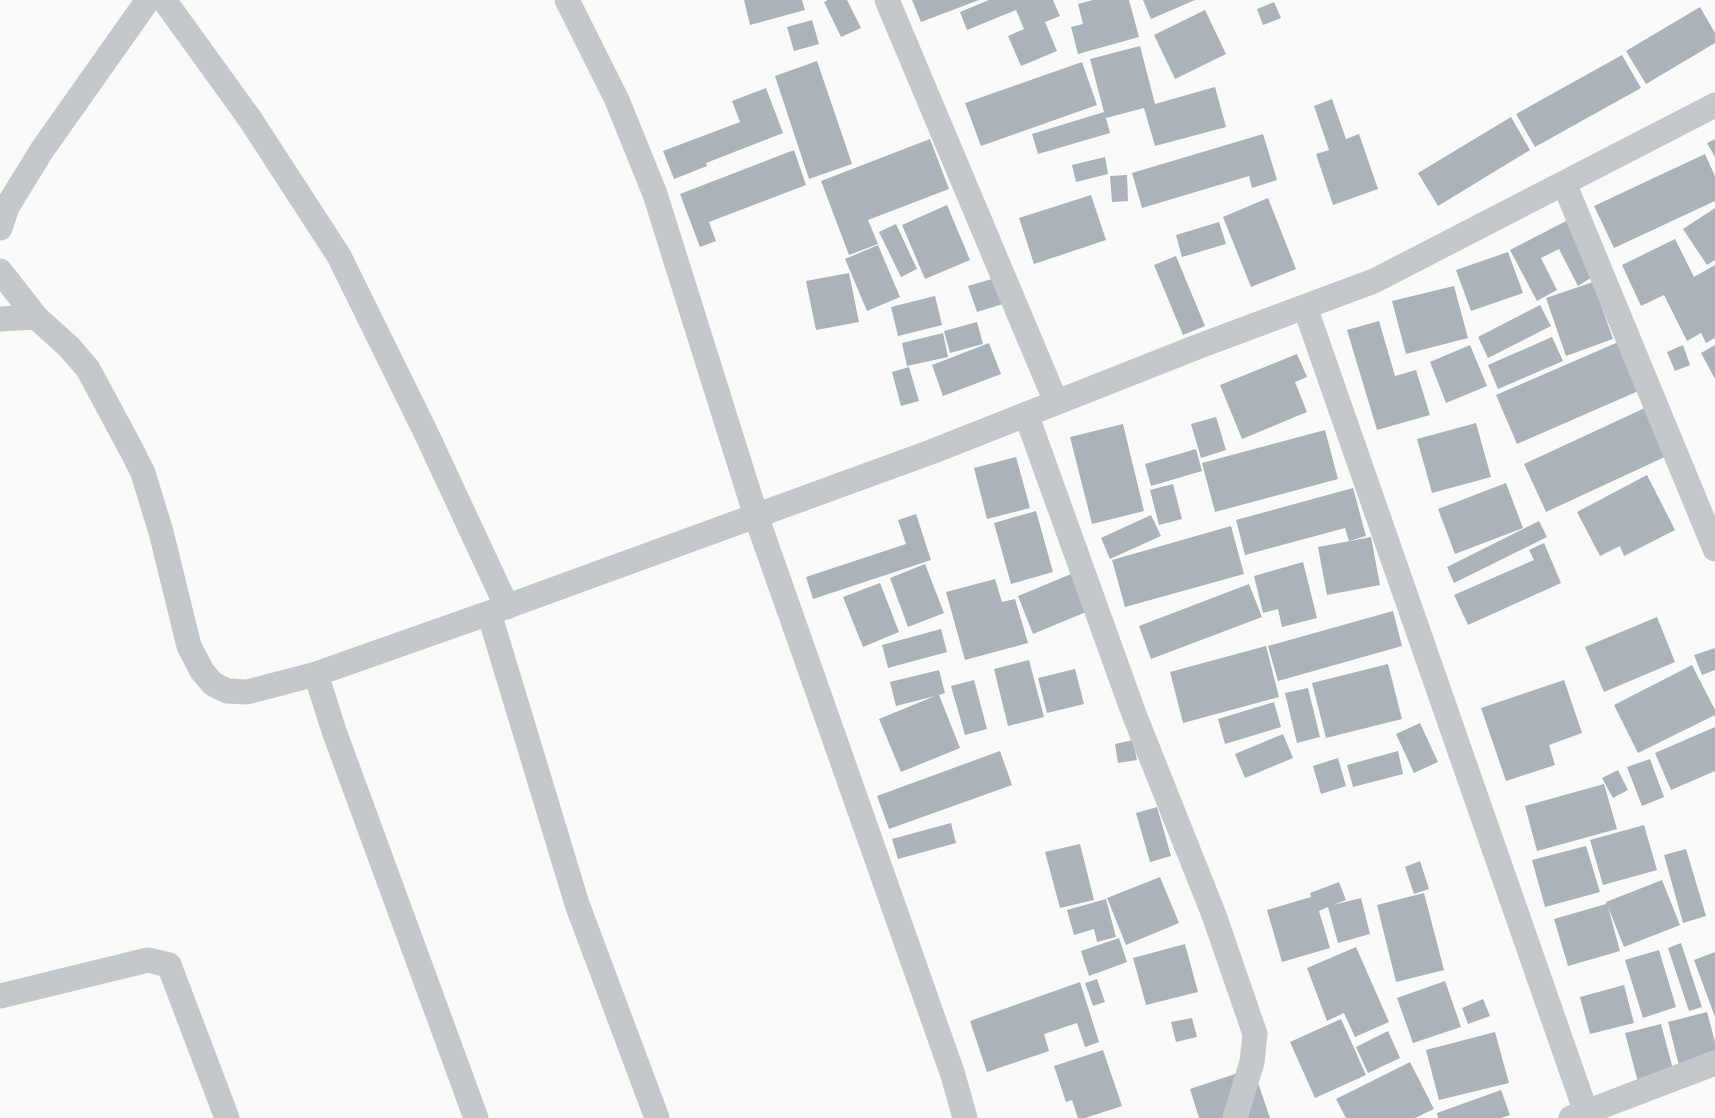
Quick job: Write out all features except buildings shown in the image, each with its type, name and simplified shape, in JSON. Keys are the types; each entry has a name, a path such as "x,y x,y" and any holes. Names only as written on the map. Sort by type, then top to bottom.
{"street":[{"path":"0,228 7,207 42,150 148,0"},
{"path":"164,0 250,120 339,256 428,434 498,610 577,904 657,1118"},
{"path":"567,0 617,100 655,194 756,516 953,1075 965,1118"},
{"path":"887,0 1056,402"},
{"path":"0,271 36,318 69,347 88,369 143,473 161,532 189,646 202,671 213,684 226,691 247,692 316,674 756,516 931,452 1056,402 1374,281 1715,105"},
{"path":"1564,183 1715,548"},
{"path":"1305,307 1582,1116 1715,1063"},
{"path":"0,318 36,318"},
{"path":"1026,414 1134,714 1214,916 1255,1034 1252,1062 1235,1118"},
{"path":"316,674 334,731 476,1118"},
{"path":"0,996 148,960 169,965 228,1118"}]}
